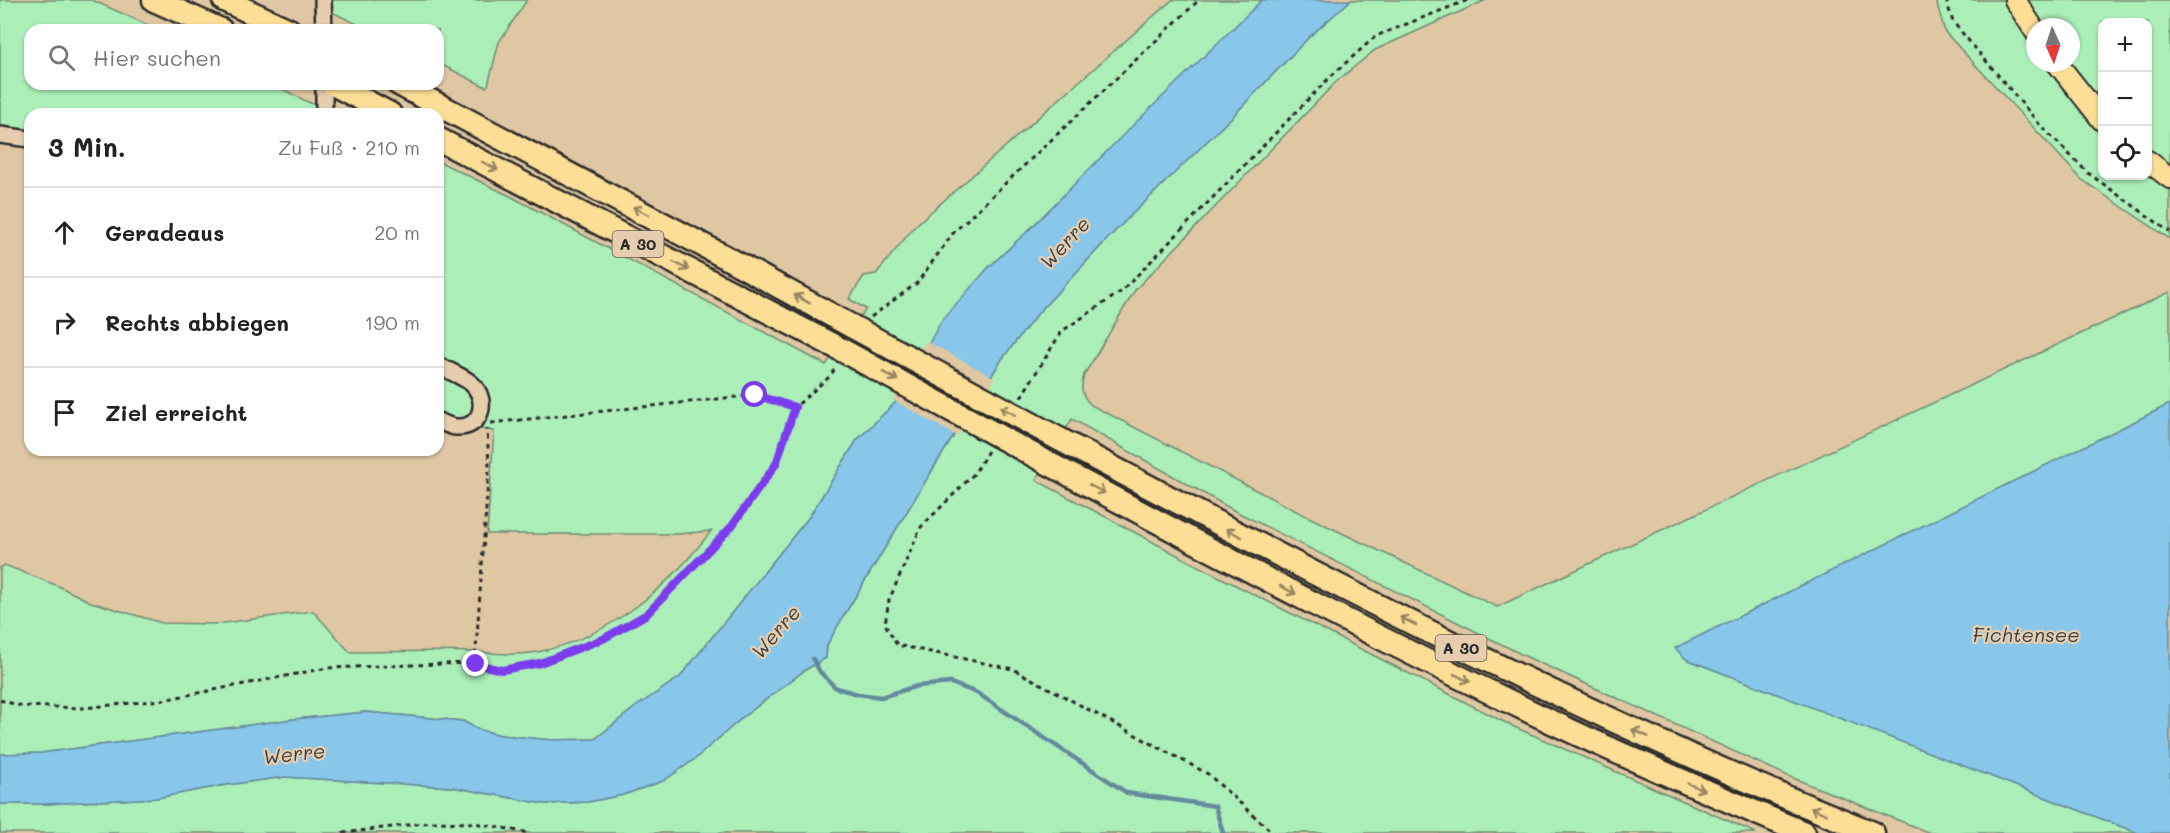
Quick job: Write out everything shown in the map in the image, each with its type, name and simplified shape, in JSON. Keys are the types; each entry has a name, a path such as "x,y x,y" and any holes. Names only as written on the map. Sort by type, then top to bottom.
{"highway":[{"path":"154,0 207,24"},
{"path":"224,0 276,24"},
{"path":"344,90 379,108"},
{"name":"A 30","path":"410,90 719,253 1254,543 1566,699 1724,770 1873,833"},
{"name":"A 30","path":"444,142 838,348 1246,569 1593,741 1804,833"}],"main road":[{"path":"2015,0 2027,18"},
{"path":"2064,72 2098,114"},
{"path":"2152,164 2170,178"}],"street":[{"path":"323,0 324,24"},
{"path":"324,90 324,108"},
{"path":"0,135 24,138"},
{"path":"444,368 471,382 477,390 482,408 475,422 467,426 455,427 444,423"}],"path":[{"path":"917,283 954,232 1199,0"},
{"path":"1018,402 1062,331 1122,291 1330,76 1376,36 1468,0"},
{"path":"1946,0 1953,22 2041,126 2088,173 2170,232"},
{"path":"0,700 21,706 83,708 162,700 327,668 476,664 502,670 540,663 603,639 647,614 732,526 770,473 776,464 795,407 755,395 487,424 489,466 476,664"},
{"path":"993,443 974,474 921,527 889,600 885,624 897,645 1013,669 1208,774 1273,833"},
{"path":"344,833 432,822 475,823 530,833"}],"green space":[{"path":"0,0 92,0 146,24 24,24 24,90 284,90 324,108 24,108 24,133 0,130"},
{"path":"332,0 527,0 499,42 486,87 444,66 444,24 357,24 332,12"},
{"path":"1172,0 1262,0 988,268 896,402 857,440 809,517 680,677 634,708 595,739 552,740 501,735 477,729 463,721 366,712 294,719 41,753 0,754 0,568 5,565 91,602 162,623 216,624 313,611 350,652 443,651 522,654 564,645 613,622 635,607 676,572 711,531 679,534 487,534 494,431 474,428 444,418 444,164 510,196 826,365 866,309 849,299 864,276 876,274 915,226"},
{"path":"1351,0 1486,0 1375,50 1337,81 1135,290 1084,375 1082,391 1091,405 1298,512 1497,607 2170,292 2170,404 1676,648 1687,659 2138,833 1930,833 1788,776 1527,657 1235,511 1072,419 1036,480 1198,566 1512,726 1756,833 0,833 0,804 156,798 285,777 452,787 545,804 588,802 623,795 663,781 695,759 743,717 805,670 826,658 827,645 931,472 1002,359 1039,312 1116,230 1234,115 1309,37"},
{"path":"1936,0 2170,0 2170,239 2081,179 1945,32"}],"water":[{"name":"Werre","path":"1262,0 1351,0 1309,37 1234,115 1116,230 1039,312 1002,359 931,472 827,645 826,658 805,670 743,717 695,759 663,781 623,795 588,802 545,804 452,787 285,777 156,798 0,804 0,754 41,753 294,719 366,712 463,721 477,729 501,735 552,740 595,739 634,708 680,677 809,517 857,440 896,402 942,320 988,268"},
{"name":"Fichtensee","path":"2170,404 2170,833 2138,833 1686,659 1675,648"}],"pier":[{"path":"926,341 995,378 957,436 893,400"}],"waterway":[{"path":"813,659 820,672 836,688 858,694 881,697 917,686 951,683 977,693 1127,793 1215,806 1223,833"}],"route":[{"path":"476,664 502,670 540,663 603,639 647,614 732,526 776,464 795,407 755,395"}]}
